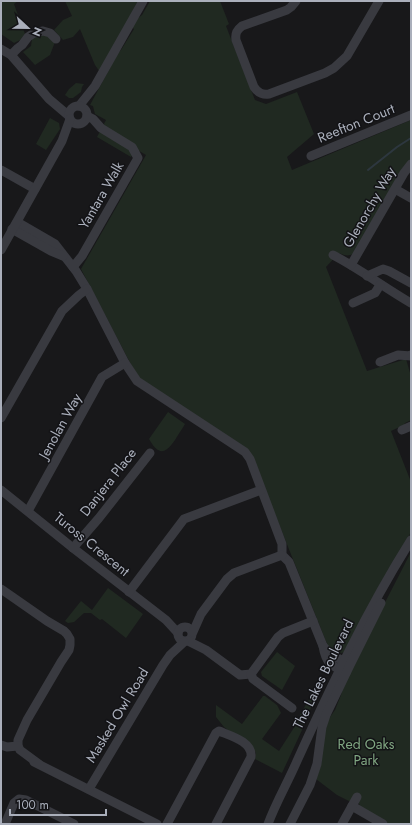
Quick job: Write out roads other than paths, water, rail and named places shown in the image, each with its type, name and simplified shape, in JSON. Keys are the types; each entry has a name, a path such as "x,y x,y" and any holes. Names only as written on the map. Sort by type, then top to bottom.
{"street":[{"path":"1,250 62,141 81,115 95,86 142,1"},
{"path":"296,1 287,10 242,26 236,32 236,40 254,87 260,94 269,94 325,73 334,68 347,56 379,1"},
{"path":"11,55 34,32 50,32 56,39"},
{"path":"1,49 11,55 49,99 69,117 73,123 81,115"},
{"path":"49,99 81,115"},
{"name":"Yantara Walk","path":"73,267 82,256 138,158 132,147 101,128 93,119 81,115"},
{"name":"Reefton Court","path":"311,156 411,116"},
{"path":"62,141 69,117"},
{"name":"Glenorchy Way","path":"351,265 404,173 411,164"},
{"path":"1,170 35,189"},
{"path":"395,189 411,198"},
{"path":"15,225 55,244 73,267 87,290 125,363 137,381 245,452 250,459 282,544 282,555 289,562 323,646 324,655 333,665 345,667"},
{"path":"333,255 411,303"},
{"path":"367,276 383,269 390,271 411,283"},
{"path":"353,303 375,293 380,284"},
{"path":"1,418 62,311 79,295 87,290"},
{"path":"380,362 398,355 411,355 411,360"},
{"name":"Jenolan Way","path":"28,511 102,377 125,363"},
{"name":"Danjera Place","path":"72,548 99,518 150,452"},
{"name":"Tuross Crescent","path":"1,490 72,548 206,650 240,675 251,674"},
{"path":"129,592 184,519 261,490"},
{"name":"The Lakes Boulevard","path":"290,824 310,785 318,754 322,727 345,667 383,586 411,541"},
{"path":"185,634 227,579 234,574 282,555"},
{"path":"1,589 47,621 68,639 61,662 27,720 18,731 15,738 17,752 22,757 39,764 157,824"},
{"path":"292,708 253,679 251,674 282,633 313,621"},
{"name":"Masked Owl Road","path":"89,790 159,671 185,634"},
{"name":"The Lakes Boulevard","path":"268,824 318,715 345,667"},
{"path":"167,824 216,733 219,731 238,739 252,752 251,757 216,824"},
{"path":"1,745 16,746"},
{"path":"299,757 303,752 310,750 318,754"},
{"path":"342,824 357,797"},
{"path":"5,824 14,803 19,800 26,800 74,824"},
{"path":"352,806 383,824"}],"waterway":[{"path":"368,170 411,138"}],"park label":[{"name":"Red Oaks Park","path":"366,752"}]}
